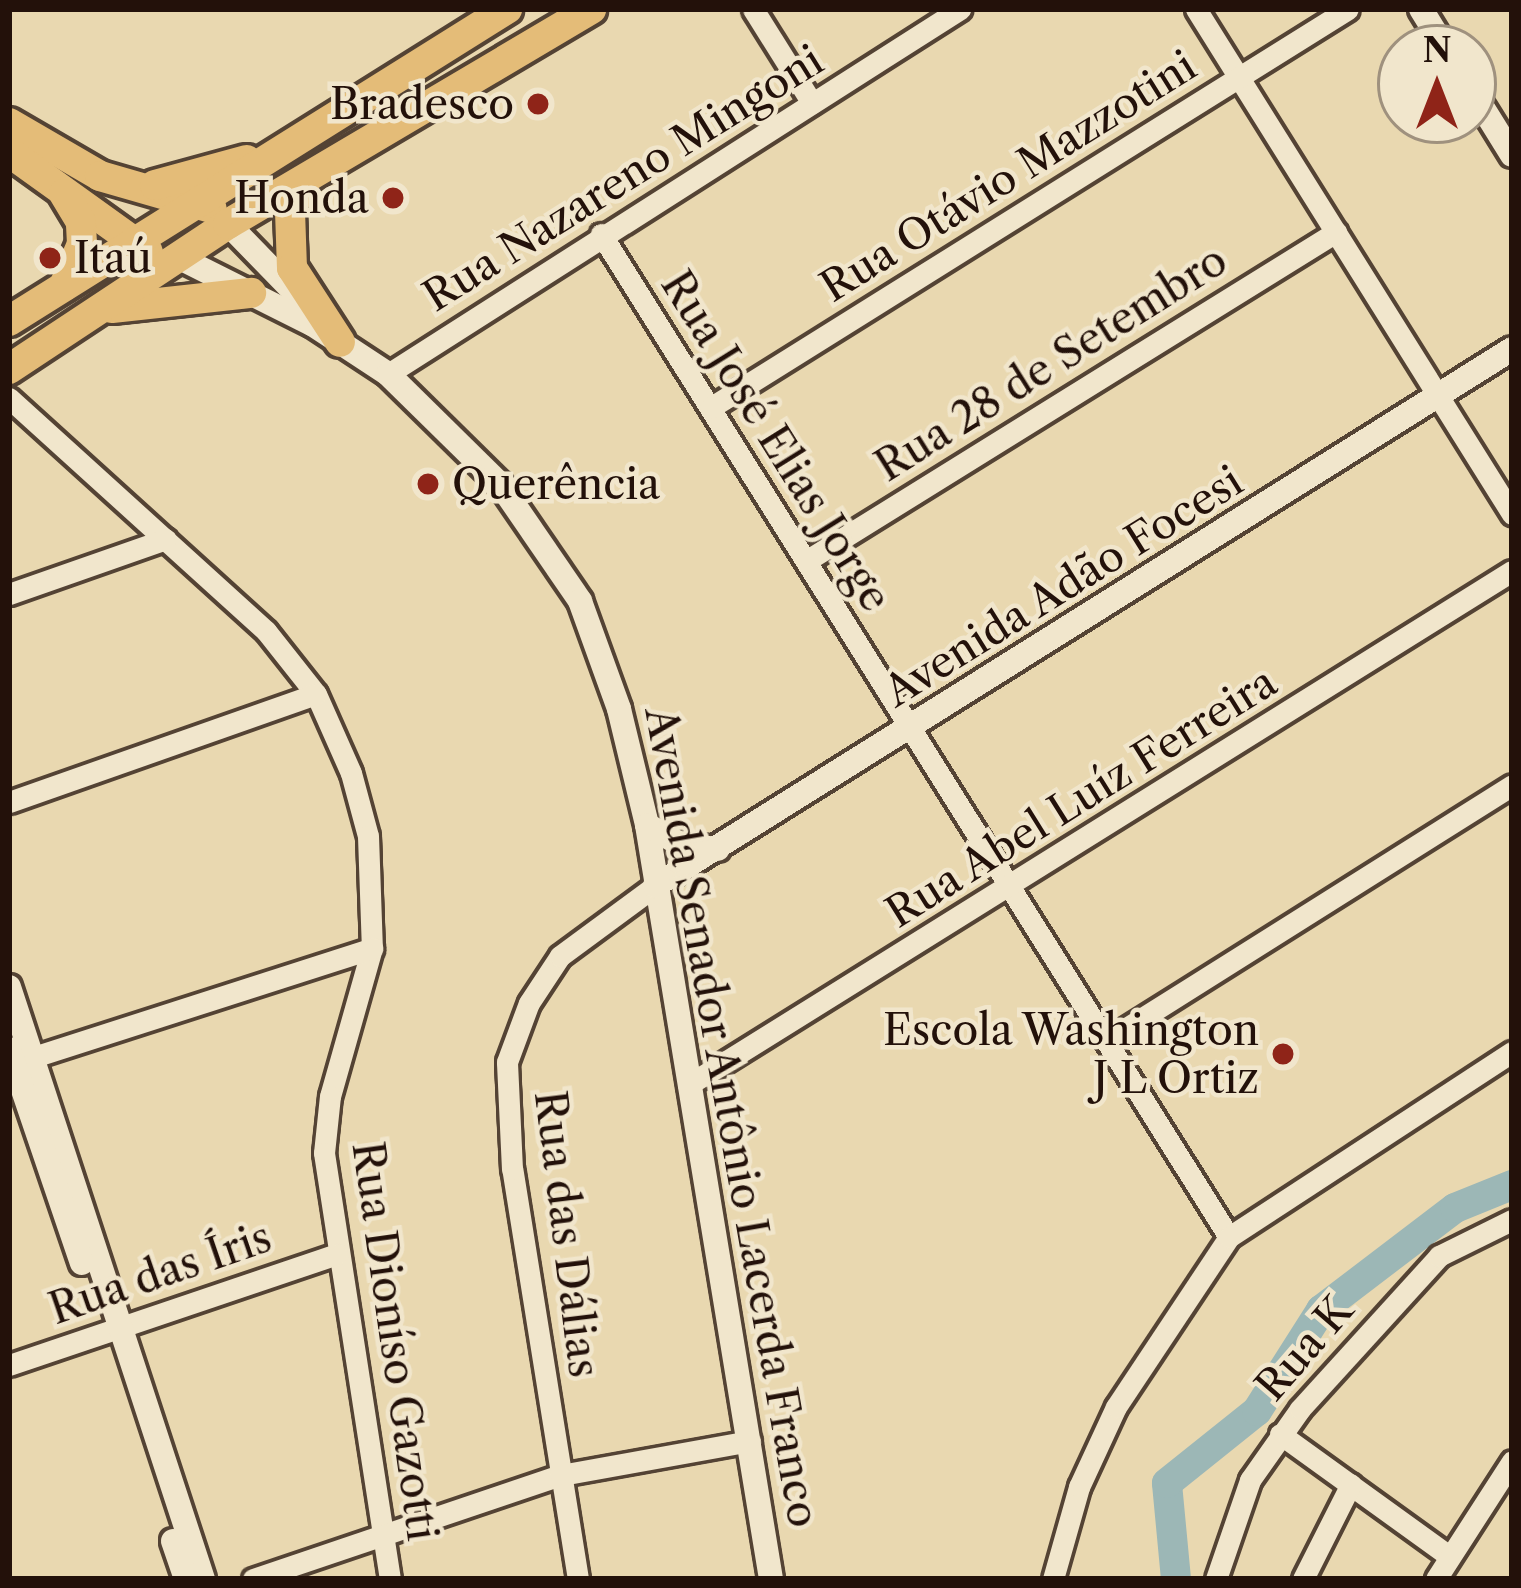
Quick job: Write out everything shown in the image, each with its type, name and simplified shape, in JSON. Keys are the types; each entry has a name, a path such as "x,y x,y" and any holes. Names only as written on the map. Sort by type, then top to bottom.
{"main road":[{"path":"11,318 507,9"},
{"path":"9,369 228,224 591,9"},
{"path":"9,124 100,176 202,200 228,224"},
{"path":"149,187 283,150"},
{"path":"9,152 53,180 133,244 178,257"},
{"path":"306,179 290,211 292,268 340,342"},
{"path":"53,180 81,222 79,261 63,287"},
{"path":"100,310 251,293"}],"street":[{"path":"753,9 812,104"},
{"name":"Rua Nazareno Mingoni","path":"388,374 960,9"},
{"path":"1196,9 1512,514"},
{"name":"Rua Otávio Mazzotini","path":"710,408 1348,9"},
{"name":"Avenida Senador Antônio Lacerda Franco","path":"228,224 340,342"},
{"name":"Rua 28 de Setembro","path":"806,561 1336,232"},
{"name":"Rua José Elias Jorge","path":"602,234 1229,1237"},
{"name":"Avenida Senador Antônio Lacerda Franco","path":"178,257 340,342 388,374 500,484 580,601 619,709 647,825 771,1579"},
{"name":"Avenida Adão Focesi","path":"655,886 1512,349"},
{"name":"Rua Dioníso Gazotti","path":"9,398 266,631 316,694 368,836 371,948 324,1135 337,1254 390,1579"},
{"path":"9,594 166,539"},
{"name":"Rua Abel Luíz Ferreira","path":"688,1085 1512,572"},
{"path":"9,802 316,694"},
{"path":"1109,1039 1512,784"},
{"path":"647,825 681,844 718,849"},
{"name":"Rua das Dálias","path":"578,1579 512,1169 507,1062 529,1003 560,956 655,886"},
{"path":"16,1059 371,948"},
{"path":"9,987 16,1059 203,1579"},
{"path":"1053,1579 1079,1487 1116,1407 1229,1237 1512,1052"},
{"name":"Rua K","path":"1216,1579 1231,1520 1280,1434 1439,1256 1512,1220"},
{"name":"Rua das Íris","path":"9,1365 337,1254"},
{"path":"113,1331 185,1579"},
{"path":"1280,1434 1449,1556"},
{"path":"254,1579 561,1475 750,1441"},
{"path":"1436,1579 1512,1461"},
{"path":"1303,1579 1352,1484"}],"waterway":[{"path":"1176,1579 1167,1483 1257,1411 1321,1310 1455,1208 1512,1185"}],"place":[{"name":"Bradesco","path":"538,104"},
{"name":"Honda","path":"393,198"},
{"name":"Itaú","path":"50,258"},
{"name":"Querência","path":"428,484"},
{"name":"Escola Washington J L Ortiz","path":"1283,1054"}]}
